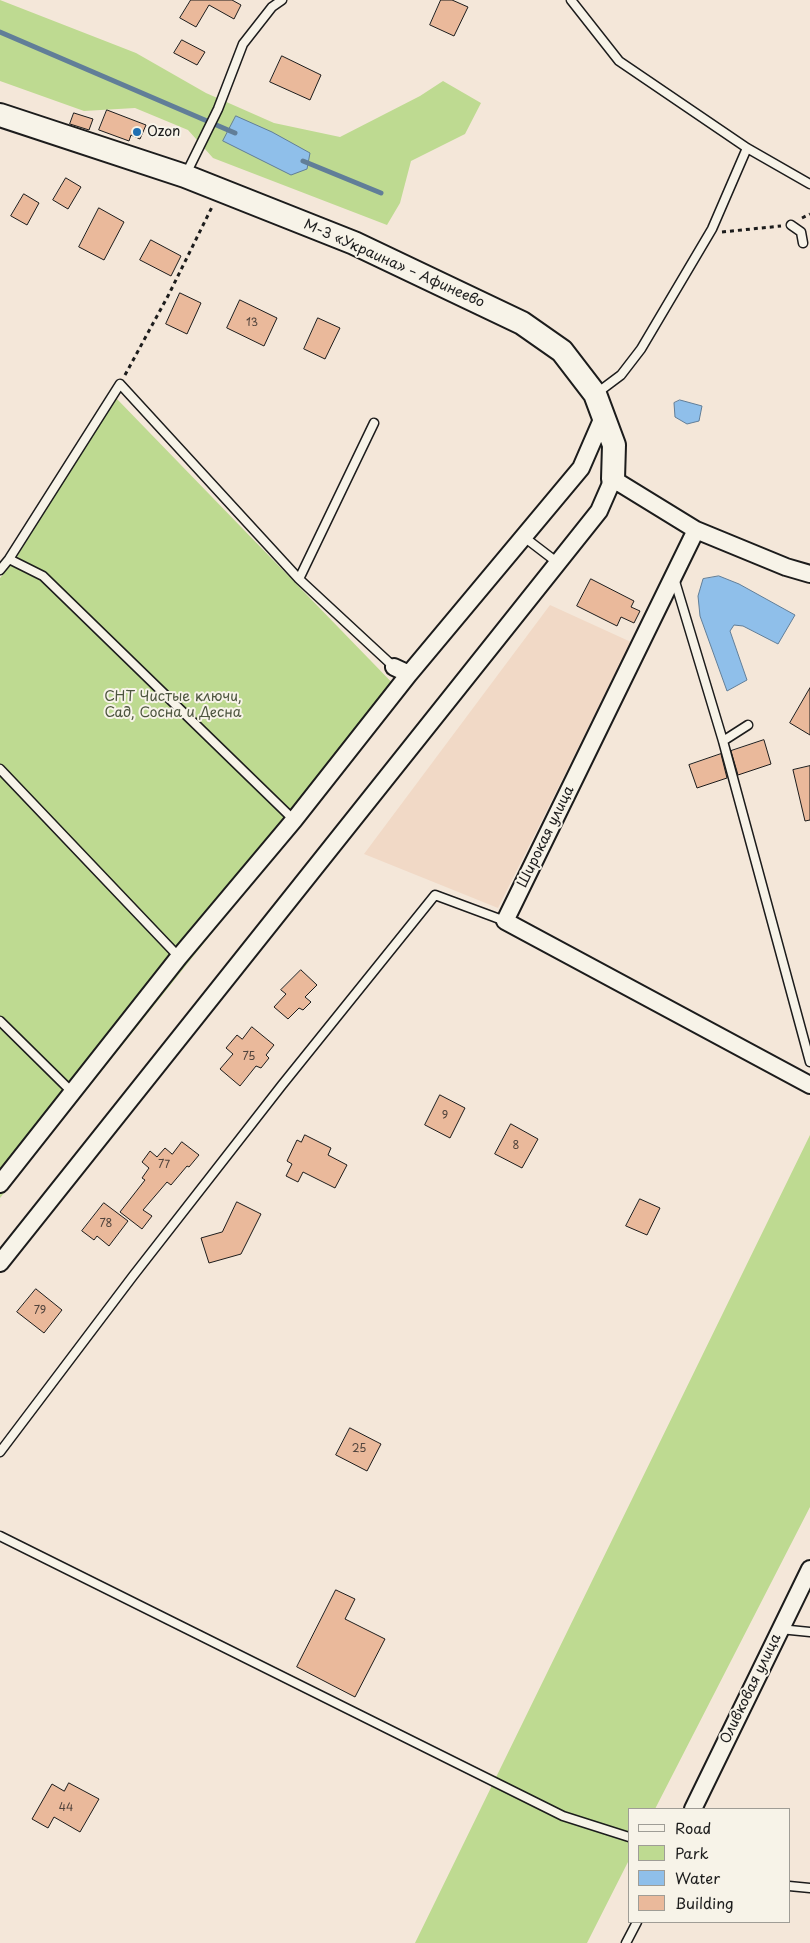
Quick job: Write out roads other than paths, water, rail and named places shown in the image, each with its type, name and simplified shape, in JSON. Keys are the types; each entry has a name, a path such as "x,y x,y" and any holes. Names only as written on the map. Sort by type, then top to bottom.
{"street":[{"name":"М-3 «Украина» – Афинеево","path":"0,115 185,176 354,243 522,323 562,352 595,394 614,445 613,479"},
{"path":"0,1184 179,957 294,820 402,671 524,537 581,468 604,415"},
{"path":"0,1263 600,511 613,479 696,530 786,567 810,574"},
{"name":"Широкая улица","path":"504,921 696,530"},
{"path":"504,921 810,1085"},
{"name":"Оливковая улица","path":"693,1808 810,1569"}],"lane":[{"path":"185,176 218,109 243,44 272,7 282,0"},
{"path":"571,0 619,61 747,148 810,184"},
{"path":"595,394 621,375 640,349 709,234 747,148"},
{"path":"791,225 801,232 803,243"},
{"path":"0,570 9,559 120,384 299,579 402,671"},
{"path":"299,579 374,423"},
{"path":"524,537 558,563"},
{"path":"9,559 43,576 294,820"},
{"path":"674,576 723,741 810,1062"},
{"path":"723,741 748,725"},
{"path":"0,769 179,957"},
{"path":"0,1452 133,1276 276,1092 435,894 504,921"},
{"path":"0,1021 73,1093"},
{"path":"0,1536 563,1816 628,1837"},
{"path":"780,1629 810,1632"},
{"path":"790,1886 810,1888"},
{"path":"626,1943 636,1923"}],"water":[{"path":"236,116 272,132 310,153 307,169 291,175 223,141"},
{"path":"680,400 702,406 699,421 687,424 675,417 674,403"},
{"path":"719,576 739,584 795,615 778,644 743,626 734,625 730,631 747,680 727,691 700,616 698,596 703,579"}],"waterway":[{"path":"0,32 235,133"},
{"path":"303,161 381,193"}],"place":[{"name":"Ozon","path":"137,132"}],"park label":[{"name":"СНТ Чистые ключи, Сад, Сосна и Десна","path":"173,706"}]}
